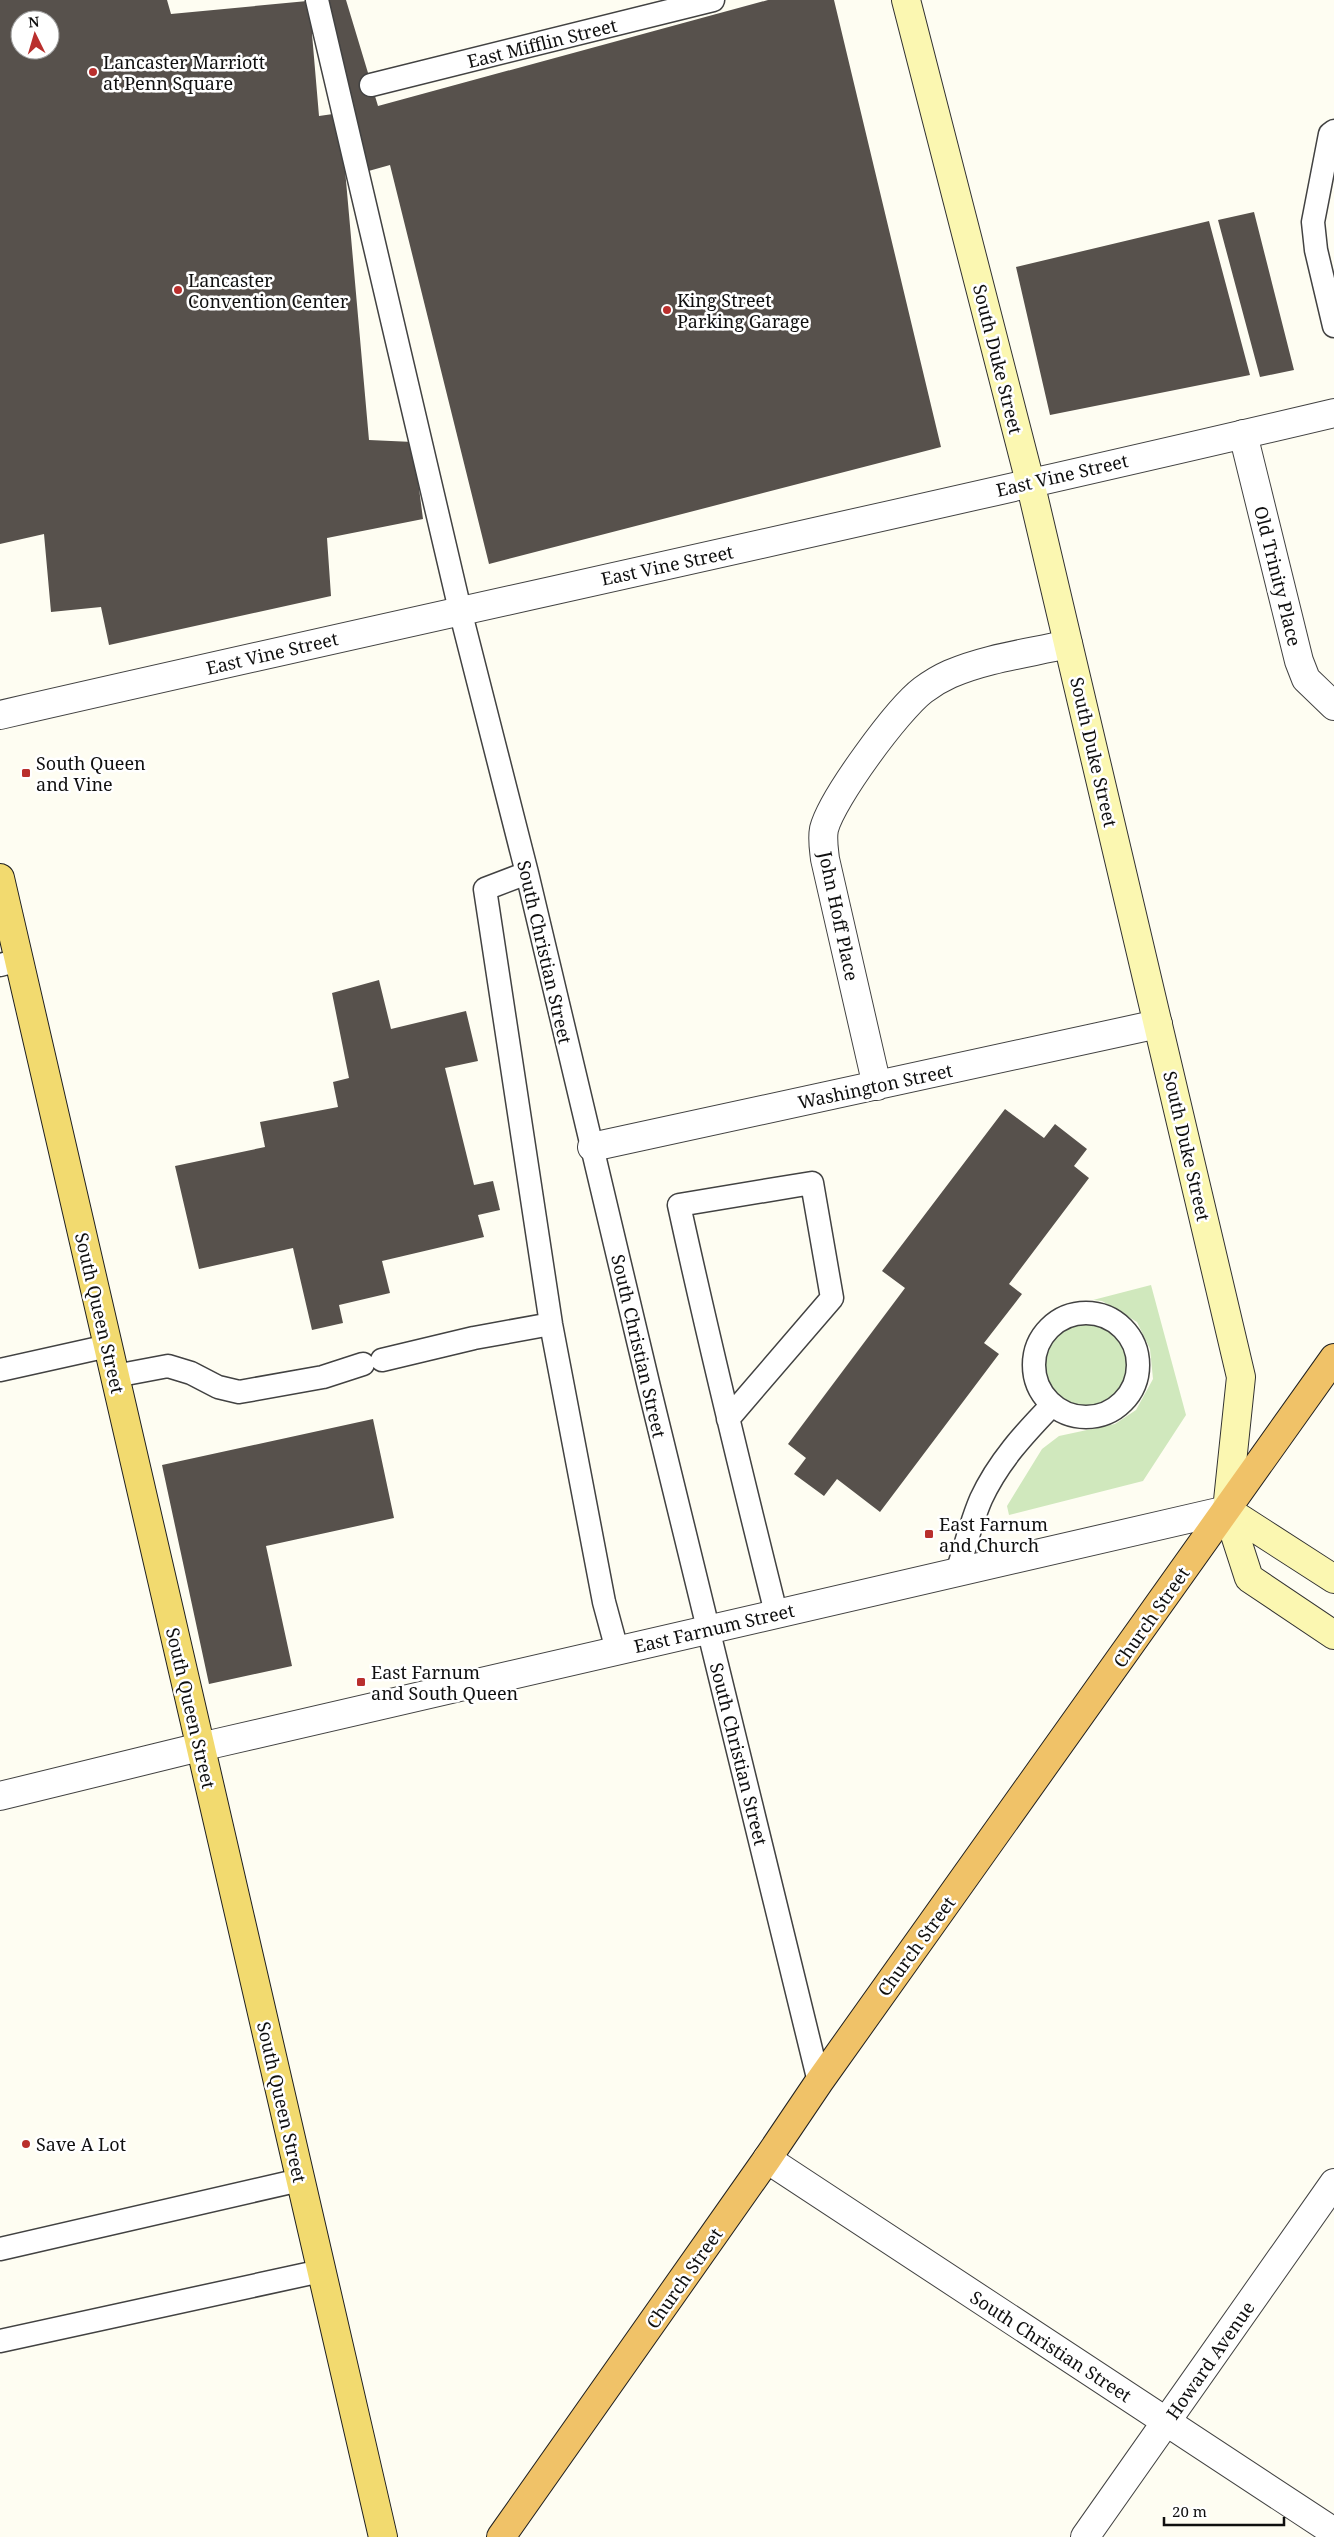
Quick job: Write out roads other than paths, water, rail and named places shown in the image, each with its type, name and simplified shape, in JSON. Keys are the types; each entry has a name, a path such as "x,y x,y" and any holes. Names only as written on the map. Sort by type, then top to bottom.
{"highway":[{"name":"Church Street","path":"501,2537 819,2082 1334,1358"}],"main road":[{"name":"South Duke Street","path":"906,0 1030,482 1241,1377 1227,1510 1250,1578 1334,1635"},
{"name":"South Queen Street","path":"0,878 9,962 108,1346 383,2537"},
{"path":"1227,1510 1334,1579"}],"street":[{"name":"East Vine Street","path":"0,715 460,610 671,565 1334,413"},
{"name":"Old Trinity Place","path":"1243,434 1299,661 1306,679 1334,706"},
{"name":"John Hoff Place","path":"877,1086 825,859 824,829 848,783 905,707 924,689 950,674 986,663 1068,644"},
{"name":"Washington Street","path":"592,1147 1158,1024"},
{"name":"East Farnum Street","path":"0,1796 200,1747 1227,1510"},
{"name":"South Christian Street","path":"767,2159 1334,2532"},
{"name":"Howard Avenue","path":"1085,2537 1334,2183"}],"lane":[{"name":"South Christian Street","path":"317,0 343,93 460,610 527,873 708,1629 819,2082"},
{"name":"East Mifflin Street","path":"371,85 713,0"},
{"path":"1334,131 1330,134 1313,222 1316,250 1334,326"},
{"path":"527,873 485,889 551,1324 604,1602 617,1650"},
{"path":"728,1419 832,1298 812,1183 679,1205 728,1419 776,1613"},
{"path":"1082,1312 1100,1314 1116,1321 1129,1333 1136,1349 1139,1365 1136,1382 1128,1397 1116,1409 1084,1418 1067,1414 1052,1405 1041,1392 1034,1375 1034,1358 1039,1340 1050,1327 1065,1317 1082,1312"},
{"path":"115,1376 168,1366 191,1373 218,1388 239,1392 322,1377 373,1362 474,1338 551,1324"},
{"path":"0,1370 108,1346"},
{"path":"957,1572 981,1500 994,1474 1016,1442 1052,1405"},
{"path":"0,2249 300,2180"},
{"path":"0,2341 321,2271"}],"place":[{"name":"Lancaster Marriott at Penn Square","path":"93,72"},
{"name":"Lancaster Convention Center","path":"178,290"},
{"name":"King Street Parking Garage","path":"667,310"},
{"name":"South Queen and Vine","path":"26,773"},
{"name":"East Farnum and Church","path":"929,1534"},
{"name":"East Farnum and South Queen","path":"361,1682"},
{"name":"Save A Lot","path":"26,2144"}]}
